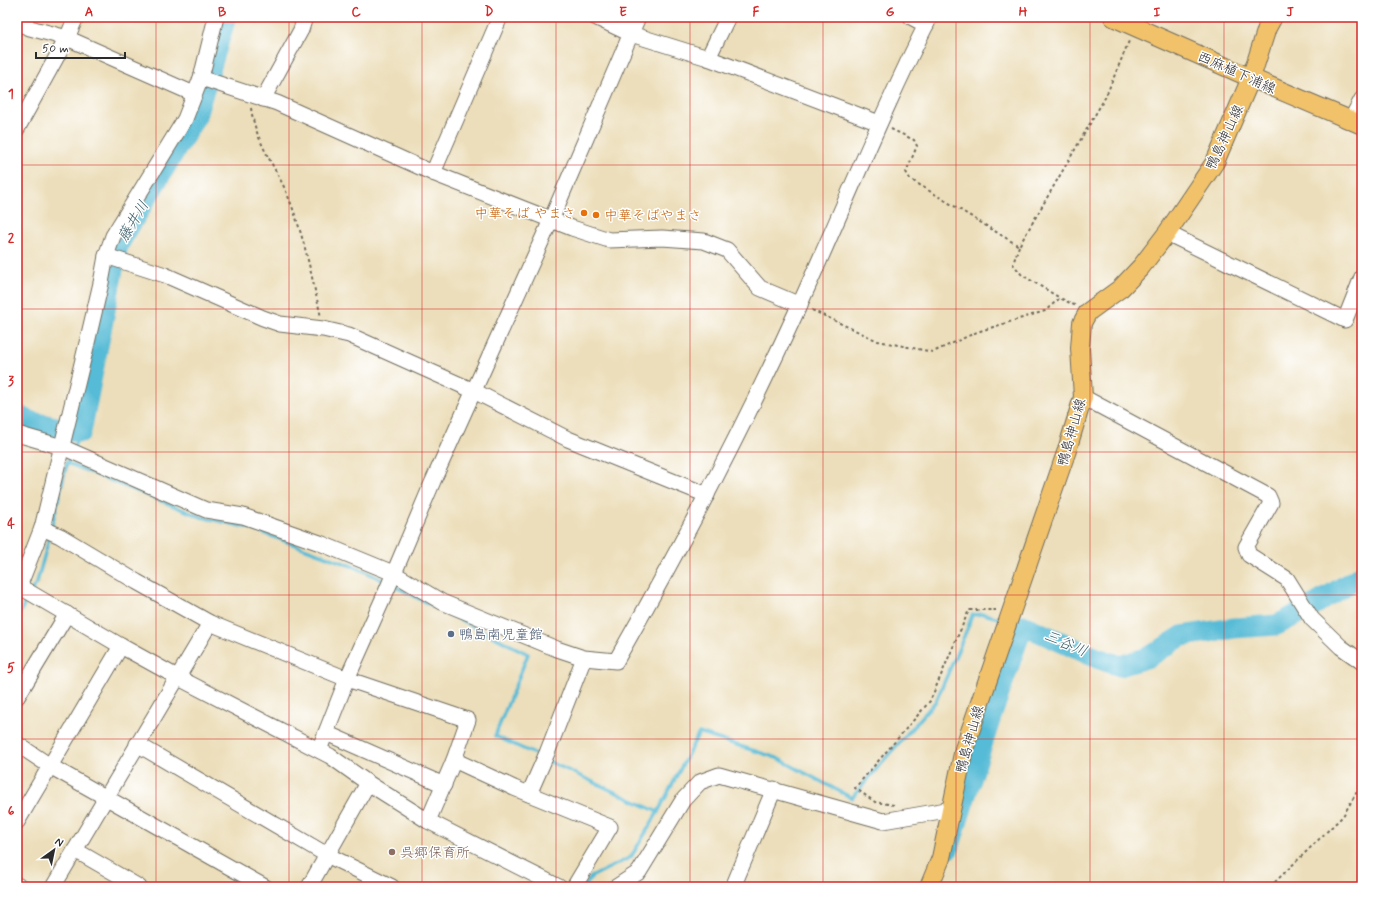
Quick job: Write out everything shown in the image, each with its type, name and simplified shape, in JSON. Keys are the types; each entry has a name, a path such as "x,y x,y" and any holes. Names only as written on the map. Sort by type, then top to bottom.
{"main road":[{"name":"西麻植下浦線","path":"1113,17 1251,78 1356,122"},
{"name":"鴨島神山線","path":"929,887 941,858 964,749 1067,450 1083,397 1080,348 1082,323 1088,312 1121,288 1141,267 1167,233 1215,162 1251,78 1273,17"}],"street":[{"path":"17,129 68,35 76,17"},
{"path":"216,17 205,80 194,94 185,119 113,236 111,257 101,283 42,528 18,588 34,595 177,677 330,756 368,783 428,821 559,887"},
{"path":"256,96 301,30 305,17"},
{"path":"433,172 500,17"},
{"path":"596,17 631,34 708,58 879,123"},
{"path":"319,750 347,679 551,220 615,74 638,17"},
{"path":"708,58 728,17"},
{"path":"17,434 62,447 206,510 243,516 320,543 390,582 558,649 584,658 616,660 655,592 707,495 800,305 879,123 928,21 910,17"},
{"path":"17,23 30,28 68,35 194,94"},
{"path":"205,80 277,103 433,172 551,220 609,240 662,238 704,241 727,250 760,288 800,305"},
{"path":"1356,122 1362,99"},
{"path":"1167,233 1344,320 1362,277"},
{"path":"111,257 165,275 280,324 323,329 349,335 474,391 568,439 707,495"},
{"path":"1083,397 1268,496 1271,503 1246,547 1249,555 1287,579 1312,620 1341,647 1362,662"},
{"path":"42,528 60,536 210,622 347,679 468,720 454,760 428,821"},
{"path":"17,697 66,614"},
{"path":"53,887 210,622"},
{"path":"17,822 121,646"},
{"path":"529,794 584,658"},
{"path":"326,733 444,785"},
{"path":"17,744 50,766 265,887"},
{"path":"137,744 327,855 392,887"},
{"path":"454,760 610,828 574,887"},
{"path":"616,887 639,872 683,800 700,782 719,775 774,789 883,821 952,809"},
{"path":"309,887 368,783"},
{"path":"733,887 774,789"},
{"path":"74,850 139,887"}],"path":[{"path":"1088,312 1060,298 1022,275 1013,264 1019,246 1106,96 1135,27"},
{"path":"256,96 253,121 266,154 285,189 300,230 312,276 323,329"},
{"path":"879,123 914,140 917,146 906,172 910,179 1019,246"},
{"path":"800,305 878,341 933,352 977,332 1045,311 1060,298"},
{"path":"865,795 855,788 930,702 969,610 1009,616"},
{"path":"1272,887 1275,882 1343,816 1362,783"}],"waterway":[{"path":"23,17 41,23"},
{"name":"藤井川","path":"73,431 81,432 118,245 196,116 226,17"},
{"name":"藤井川","path":"17,415 32,422 61,428"},
{"path":"73,448 81,432"},
{"path":"51,529 67,463 71,454"},
{"path":"67,463 201,517 250,528 360,569 386,582"},
{"path":"32,590 37,582 50,535"},
{"name":"三谷川","path":"949,848 991,717 1023,625 1097,658 1120,666 1149,657 1182,636 1234,628 1277,625 1314,605 1362,575"},
{"path":"392,585 528,654 495,736 541,757"},
{"path":"17,619 29,595"},
{"path":"585,887 591,877 631,857 658,812 699,733 777,758 852,798 936,701 972,615 983,614 1003,619"},
{"path":"1013,622 1023,625"},
{"path":"548,761 658,812"}],"place":[{"name":"中華そば やまさ","path":"584,213"},
{"name":"中華そばやまさ","path":"596,215"},
{"name":"鴨島南児童館","path":"451,634"},
{"name":"呉郷保育所","path":"392,852"}]}
